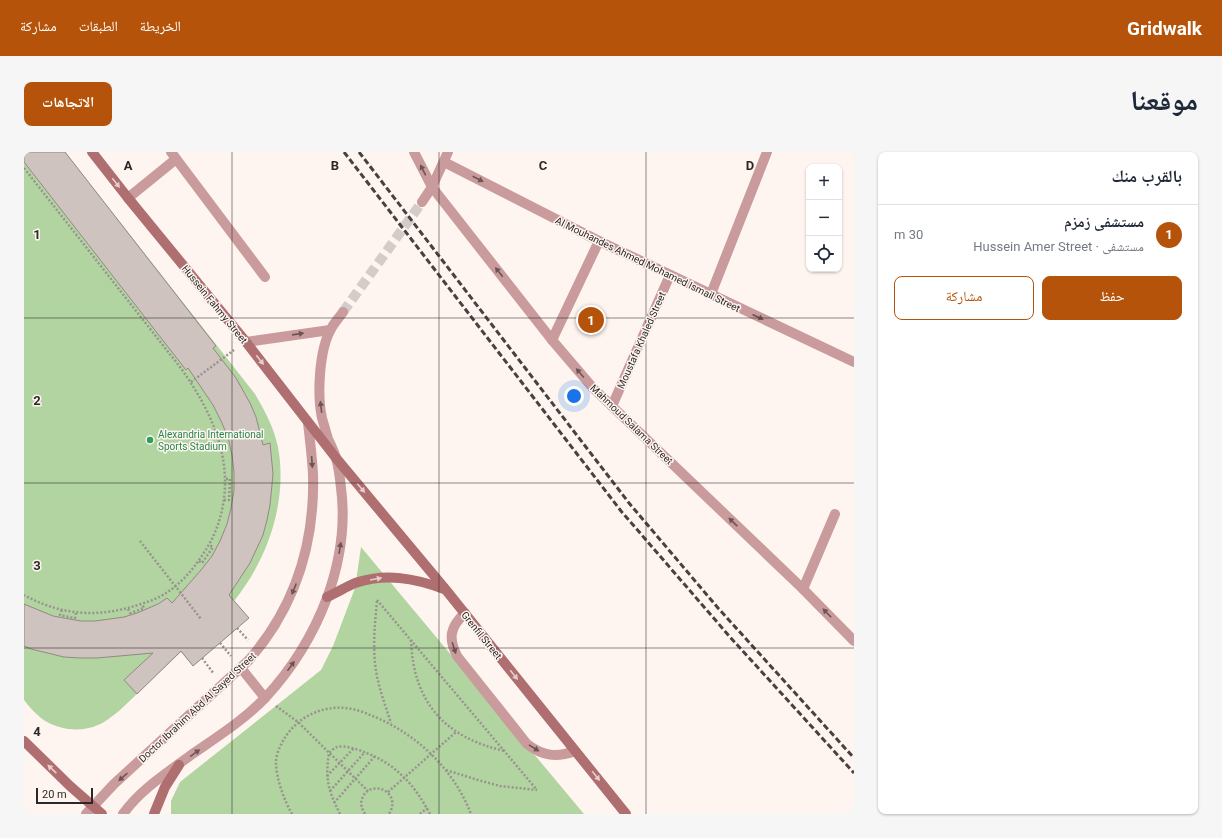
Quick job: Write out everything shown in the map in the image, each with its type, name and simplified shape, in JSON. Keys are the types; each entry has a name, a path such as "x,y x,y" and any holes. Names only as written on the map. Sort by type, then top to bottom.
{"main road":[{"name":"Hussein Fahmy Street","path":"92,152 246,342 336,458"},
{"name":"Grenfil Street","path":"336,458 465,613 626,814"},
{"path":"327,597 353,584 383,578 404,578 426,582 446,590"},
{"path":"24,741 90,810 102,814"},
{"path":"154,814 165,787 179,765"}],"street":[{"name":"Mahmoud Salama Street","path":"414,152 432,187 552,340 593,388 803,589 854,641"},
{"path":"710,294 767,152"},
{"path":"128,198 174,156 265,277"},
{"path":"422,202 432,187 446,157"},
{"name":"Al Mouhandes Ahmed Mohamed Ismail Street","path":"446,157 599,241 854,362"},
{"path":"552,340 599,241"},
{"name":"Moustafa Khaled Street","path":"612,406 670,275"},
{"path":"123,814 131,803 144,790 232,727 265,698 288,670 314,629 327,597 339,559 342,535 344,511 336,458 328,438 322,416 319,395 323,351 330,330 343,312"},
{"path":"246,342 330,330"},
{"name":"Doctor Ibrahim Abd Al Sayed Street","path":"90,810 114,784 241,668 276,625 291,597 301,567 310,526 313,475 308,423"},
{"path":"803,589 835,514"},
{"path":"465,613 458,620 453,629 451,638 453,648 457,656 527,744 535,750 545,754 566,755 575,751"},
{"path":"241,668 265,698"}],"path":[{"path":"24,168 191,382 200,396 214,425 222,456 225,479 224,500 221,517 209,545 191,572 175,586 156,598 128,609 102,613 76,613 40,603 24,596"},
{"path":"191,382 246,342"},
{"path":"224,500 230,500 232,490 230,479 225,479"},
{"path":"140,541 201,619"},
{"path":"199,561 202,563 209,556 212,547 209,545"},
{"path":"391,724 379,685 375,664 374,629 377,600 538,790 500,786 446,770"},
{"path":"128,609 130,613 137,612 144,608 142,604"},
{"path":"62,610 60,615 67,618 76,618 76,613"},
{"path":"411,639 412,663 415,675 421,692 431,707 442,720 456,732 471,741 488,748 505,752"},
{"path":"202,658 222,685"},
{"path":"265,698 298,722 368,791"},
{"path":"292,814 284,796 276,761 283,740 298,722 317,711 337,707 348,708 366,713 391,724 418,742 446,770 457,786 472,814"},
{"path":"388,792 456,732"},
{"path":"340,814 334,803 326,776 329,753 337,747 354,748 365,752 386,762 399,771 416,791 430,814"},
{"path":"326,776 354,748"},
{"path":"330,792 365,752"},
{"path":"334,803 375,756"},
{"path":"365,814 361,805 361,800 368,791 378,788 388,792 391,797 393,802 390,814"},
{"path":"420,814 427,808"}],"green space":[{"name":"Alexandria International Sports Stadium","path":"24,152 65,152 255,394 272,426 278,447 280,488 272,528 266,548 257,567 234,601 249,618 193,666 181,652 119,711 101,724 84,729 61,728 47,722 41,718 24,700"},
{"path":"361,547 584,814 171,814 171,801 180,782 321,670 333,646 355,588"}],"building":[{"path":"24,152 65,152 216,346 213,348 236,378 250,403 256,417 263,445 270,443 273,474 270,505 263,535 250,563 229,595 249,618 193,666 181,651 137,694 124,680 153,653 80,658 64,657 31,649 24,646 24,604 53,616 81,621 95,621 124,617 137,613 158,604 167,598 172,603 212,556 227,524 234,490 232,455 228,437 213,405 188,368 186,370 24,162"}],"tunnel":[{"path":"343,312 422,202"}],"railway":[{"path":"344,152 621,511 730,637 854,773"},
{"path":"359,152 629,503 718,608 854,758"}],"place":[{"name":"مستشفى زمزم","path":"591,320"},
{"name":"Alexandria International Sports Stadium","path":"150,440"}]}
